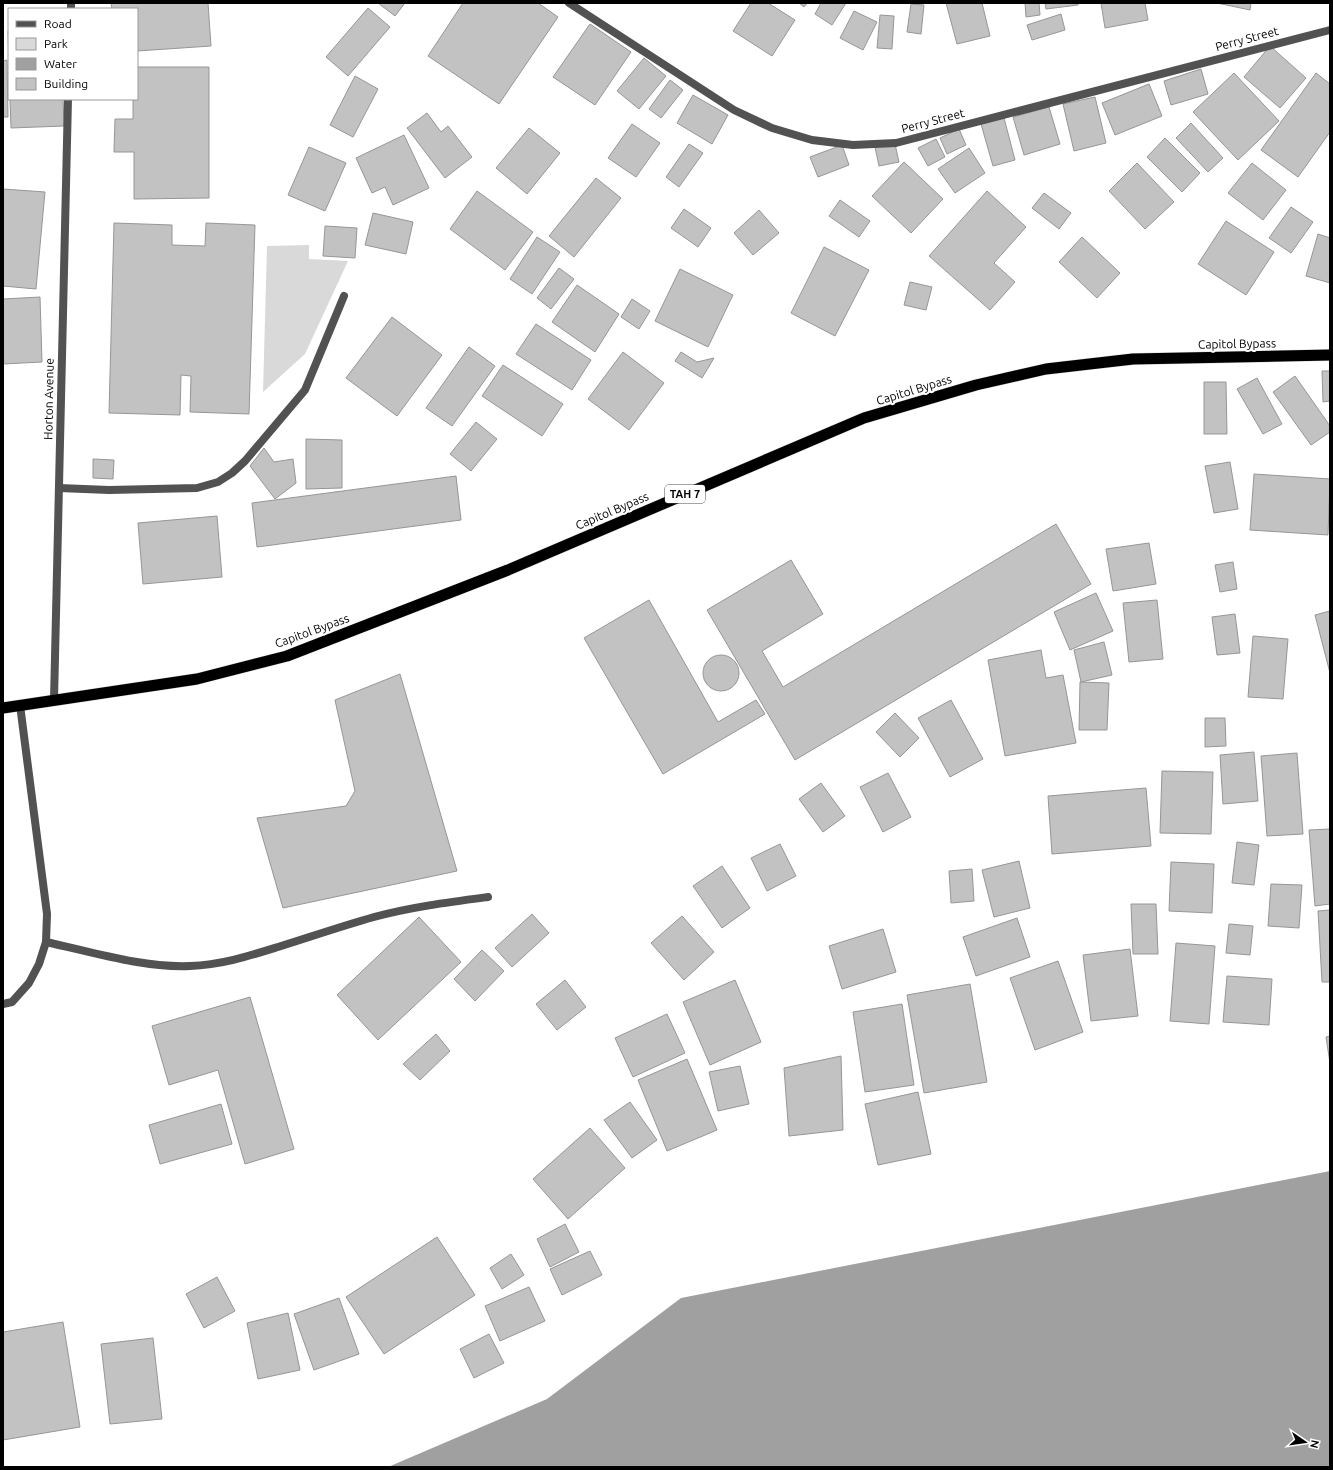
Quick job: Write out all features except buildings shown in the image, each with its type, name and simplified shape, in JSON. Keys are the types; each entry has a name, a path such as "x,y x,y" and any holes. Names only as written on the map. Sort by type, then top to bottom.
{"highway":[{"name":"Capitol Bypass","path":"3,708 197,679 287,656 508,570 864,418 976,385 1046,369 1133,359 1330,355"}],"street":[{"name":"Perry Street","path":"569,3 734,110 778,130 812,140 853,145 896,143 1330,30"},
{"name":"Horton Avenue","path":"54,700 68,100"},
{"path":"59,488 109,490 197,488 218,482 232,473 245,461 305,390 344,296"},
{"path":"3,1004 12,1002 29,983 39,964 46,942 47,914 20,705"},
{"path":"46,942 131,961 182,966 208,964 236,960 394,912 488,897"}],"green space":[{"path":"309,245 309,259 348,261 305,354 263,392 267,246"}],"water":[{"path":"1330,1171 1330,1467 388,1467 547,1399 681,1298"}]}
